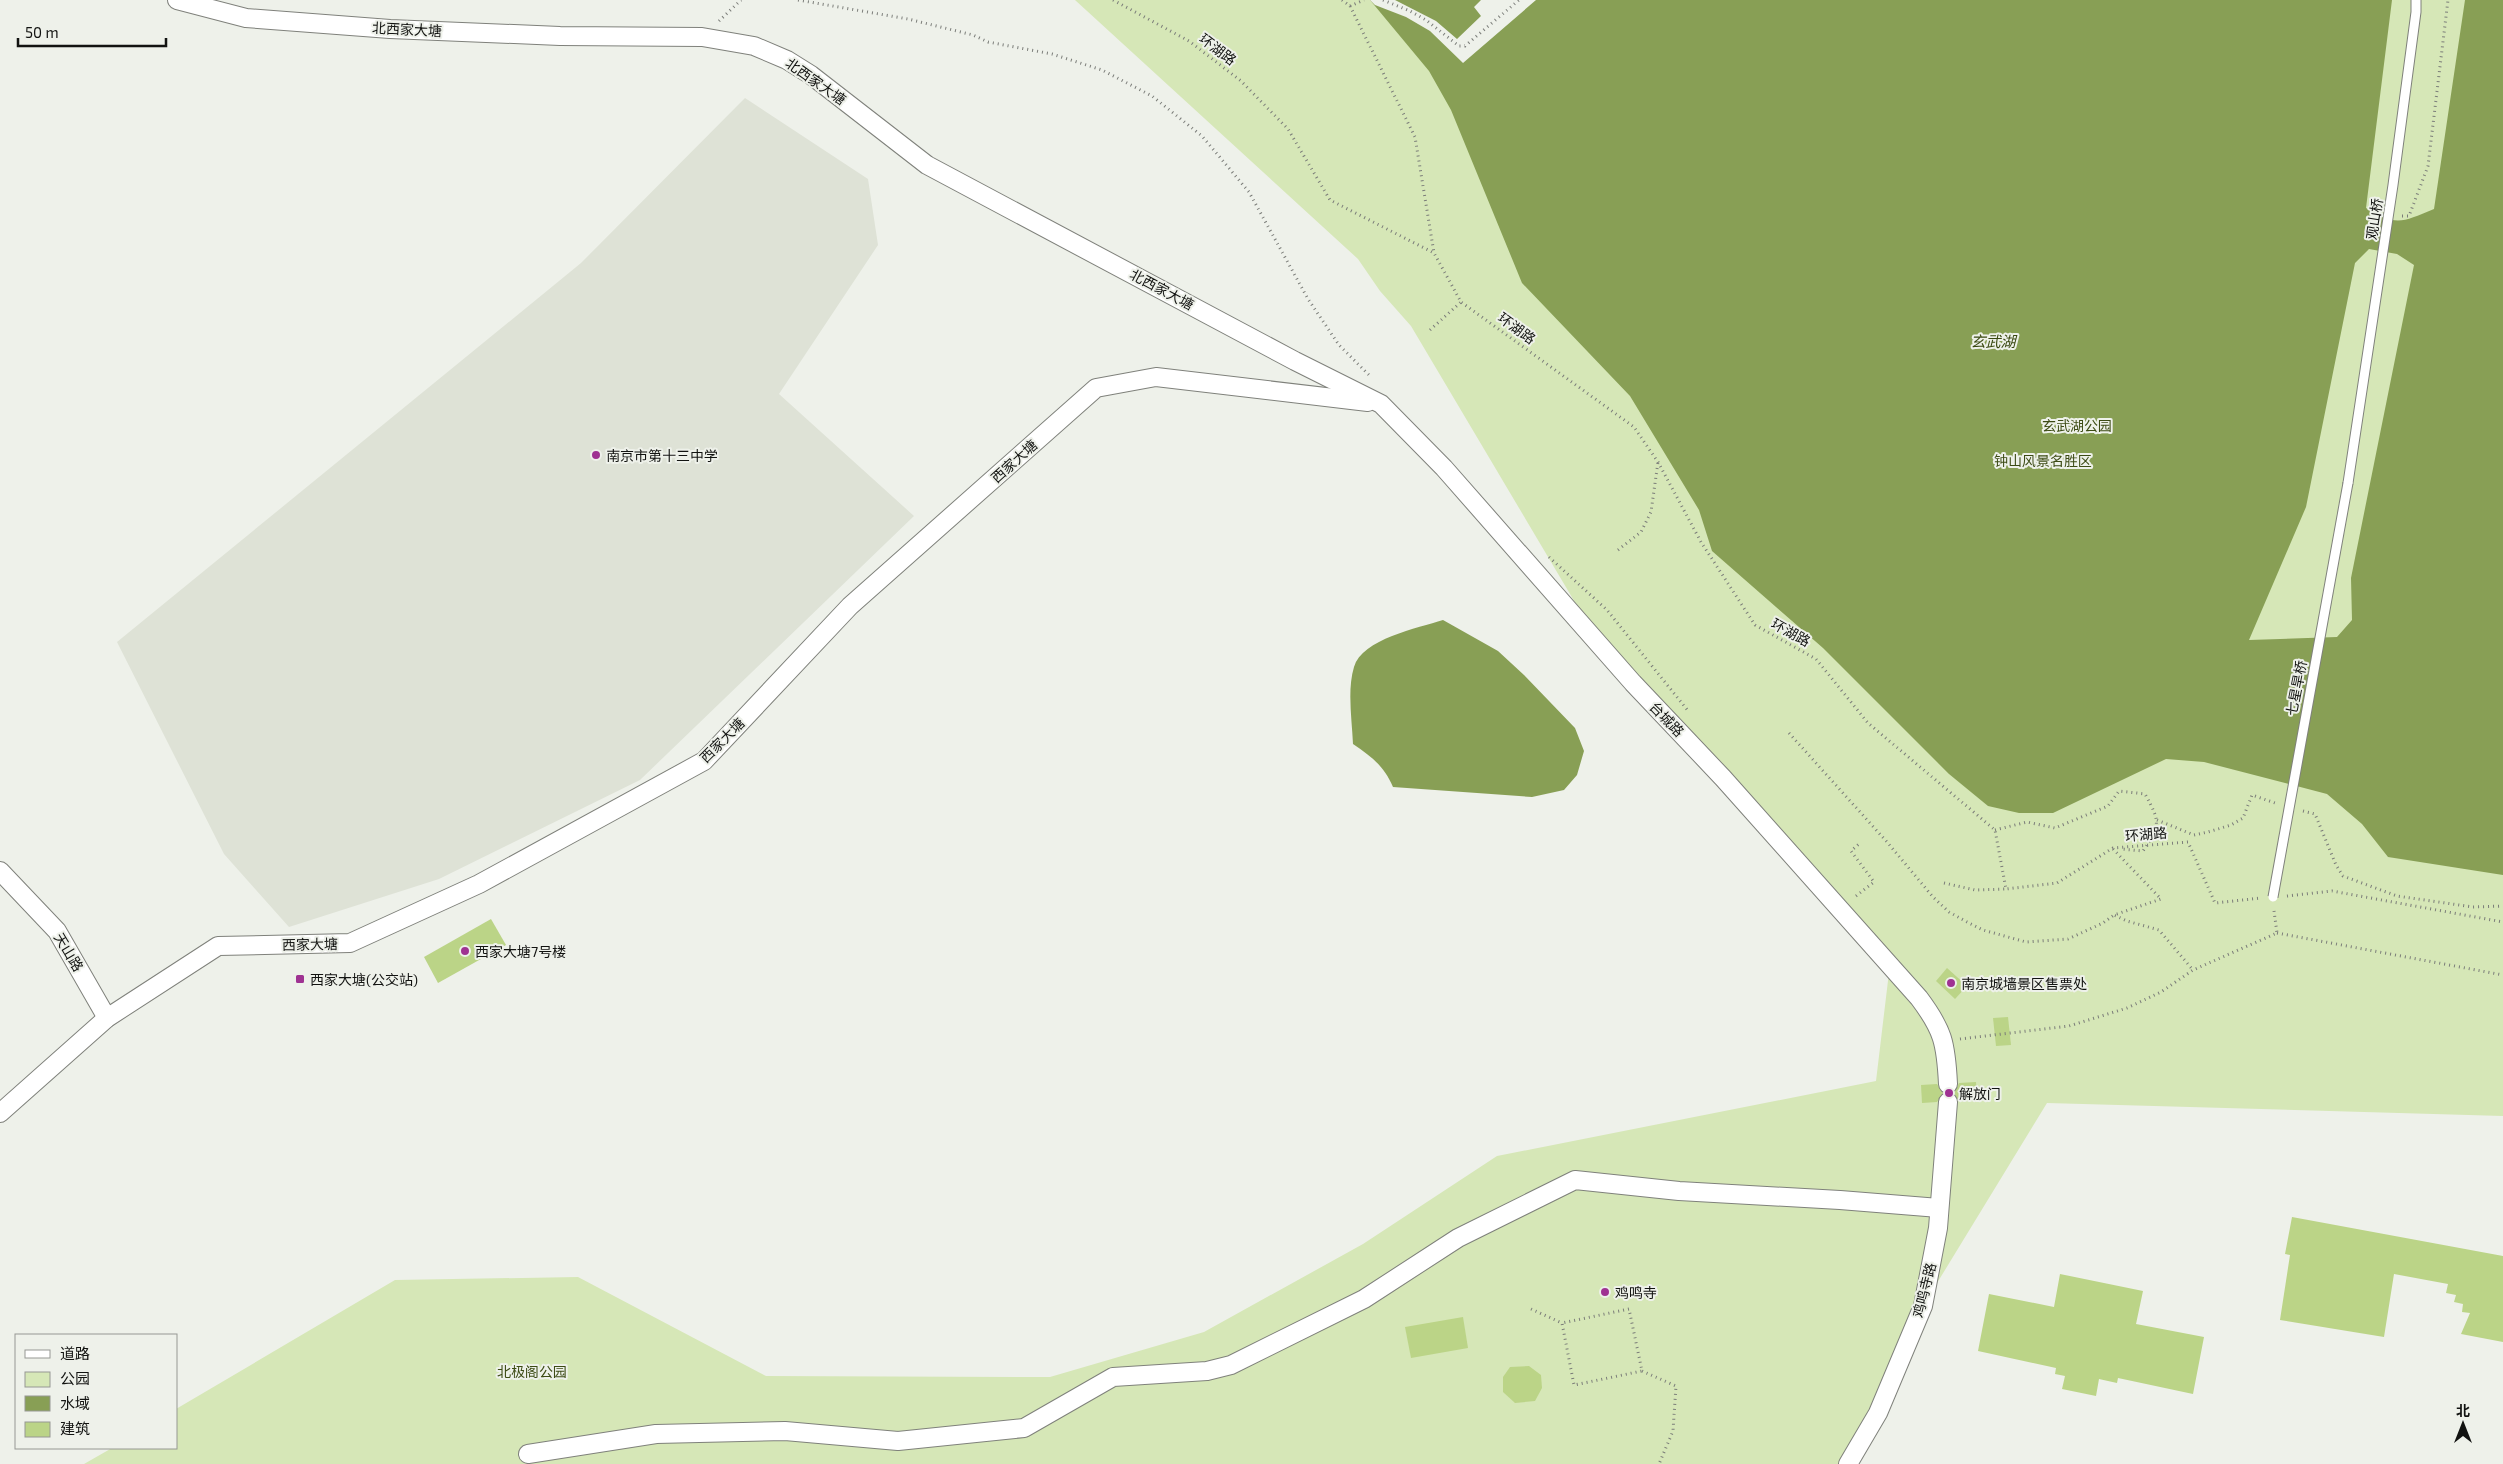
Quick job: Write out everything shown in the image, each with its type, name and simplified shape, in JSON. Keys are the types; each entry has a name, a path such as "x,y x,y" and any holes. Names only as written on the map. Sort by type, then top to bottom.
{"street":[{"name":"北西家大塘","path":"177,0 246,18 390,29 560,36 702,37 754,46 787,60 811,75 927,165 1295,361 1381,404"},
{"name":"西家大塘","path":"0,1113 107,1018 218,946 350,943 479,884 704,761 850,606 1096,388 1156,377 1381,404"},
{"name":"台城路","path":"1381,404 1444,468 1633,683 1723,778 1890,964 1951,1040"},
{"name":"天山路","path":"0,871 57,931 107,1018"},
{"path":"1948,1084 1951,1040"},
{"name":"鸡鸣寺路","path":"1848,1464 1878,1413 1923,1306 1938,1228 1948,1102"},
{"path":"528,1454 656,1434 785,1431 898,1440 1024,1428 1113,1377 1207,1371 1231,1365 1364,1299 1458,1238 1575,1180 1680,1191 1939,1208"}],"lane":[{"name":"观山桥","path":"2348,483 2389,214 2416,12 2416,0"},
{"name":"七星旱桥","path":"2268,898 2348,483"}],"path":[{"path":"702,37 740,0 745,0"},
{"path":"798,0 908,18 973,35 988,42 1052,54 1102,70 1152,96 1202,136 1249,192 1308,299 1339,345 1374,381"},
{"name":"环湖路","path":"1113,0 1189,42 1241,80 1288,129 1330,200 1434,253 1461,302 1634,427 1658,462 1701,542 1755,626 1816,659 1868,723 1995,830"},
{"path":"1342,0 1350,6 1415,137 1434,253"},
{"path":"1350,6 1364,0"},
{"path":"1383,0 1410,11 1459,46 1465,46 1519,0"},
{"path":"2389,214 2409,216 2428,166 2448,0"},
{"path":"1430,330 1461,302"},
{"path":"1618,550 1641,532 1651,512 1658,462"},
{"path":"1546,554 1607,610 1691,715"},
{"path":"1789,734 1887,842 1933,897 1949,912 1983,930 2026,942 2068,938 2103,923 2114,915 2161,899 2113,848"},
{"path":"2006,889 1995,830 2027,822 2055,828 2108,806 2120,790 2146,794 2157,815 2156,833 2143,851 2113,848"},
{"path":"2157,820 2194,835 2231,825 2243,818 2252,795 2282,805"},
{"path":"2299,810 2315,814 2336,865 2343,876 2397,896 2473,907 2503,906"},
{"name":"环湖路","path":"2147,845 2188,842 2215,903 2268,898"},
{"path":"1856,896 1874,882 1851,851 1860,843"},
{"name":"环湖路","path":"1944,883 1975,890 2006,889 2057,883 2113,848"},
{"path":"2284,896 2332,891 2503,922"},
{"path":"2268,898 2277,933"},
{"path":"2114,915 2127,922 2160,930 2193,970"},
{"path":"1951,1040 2069,1026 2127,1008 2161,992 2193,970 2277,933 2503,975"},
{"path":"1530,1309 1562,1323 1629,1309 1642,1371"},
{"path":"1562,1323 1574,1385 1642,1371 1676,1386 1673,1431 1659,1464"}],"shaded area":[{"name":"南京市第十三中学","path":"745,98 868,179 878,245 779,394 914,516 640,780 439,879 289,927 224,854 117,642 581,263"}],"green space":[{"name":"玄武湖公园","path":"1075,0 2503,0 2503,1116 2047,1103 1923,1306 1858,1464 84,1464 110,1449 178,1449 178,1408 395,1280 578,1277 766,1376 1050,1377 1204,1332 1363,1244 1497,1156 1876,1081 1890,964 1627,690 1411,326 1380,291 1358,259"}],"water":[{"name":"玄武湖","path":"1370,0 2392,0 2366,208 2385,218 2400,220 2434,209 2465,0 2503,0 2503,875 2388,857 2362,824 2327,794 2204,762 2166,759 2053,813 2019,813 1988,806 1949,774 1823,648 1712,551 1699,510 1630,396 1522,283 1451,110 1429,71","holes":["2369,249 2397,254 2414,265 2351,578 2352,620 2337,637 2249,640 2306,507 2355,263"]},
{"path":"1443,620 1498,651 1575,728 1584,751 1577,775 1564,790 1532,797 1393,787 1386,773 1377,762 1353,744 1350,705 1351,685 1354,667 1359,657 1379,642 1392,636"}],"pier":[{"path":"1370,0 1395,0 1436,21 1457,39 1481,16 1474,7 1481,0 1536,0 1463,63 1430,31 1406,17 1375,5"}],"building":[{"name":"西家大塘7号楼","path":"491,919 506,945 438,983 424,957"},
{"name":"南京城墙景区售票处","path":"1947,968 1967,986 1955,999 1936,981"},
{"name":"解放门","path":"2008,1017 2011,1045 1996,1046 1993,1018"},
{"path":"1976,1082 1977,1101 1958,1101 1954,1093 1959,1083"},
{"path":"1937,1084 1943,1093 1937,1102 1922,1103 1921,1085"},
{"path":"2292,1217 2503,1256 2503,1342 2461,1334 2470,1313 2462,1312 2463,1304 2454,1302 2456,1295 2446,1293 2448,1284 2394,1274 2384,1337 2280,1320 2290,1255 2285,1254"},
{"path":"2060,1274 2143,1291 2136,1324 2204,1337 2193,1394 2118,1378 2117,1383 2099,1379 2096,1396 2062,1389 2065,1376 2055,1374 2056,1368 1978,1351 1989,1294 2054,1307"},
{"path":"1463,1317 1468,1348 1411,1358 1405,1327"},
{"path":"1529,1366 1541,1375 1542,1388 1535,1401 1515,1403 1503,1392 1503,1377 1510,1367"}],"place":[{"name":"南京市第十三中学","path":"596,455"},
{"name":"西家大塘7号楼","path":"465,951"},
{"name":"西家大塘(公交站)","path":"300,979"},
{"name":"南京城墙景区售票处","path":"1951,983"},
{"name":"解放门","path":"1949,1093"},
{"name":"鸡鸣寺","path":"1605,1292"}],"park label":[{"name":"钟山风景名胜区","path":"2043,460"},
{"name":"北极阁公园","path":"532,1371"}]}
